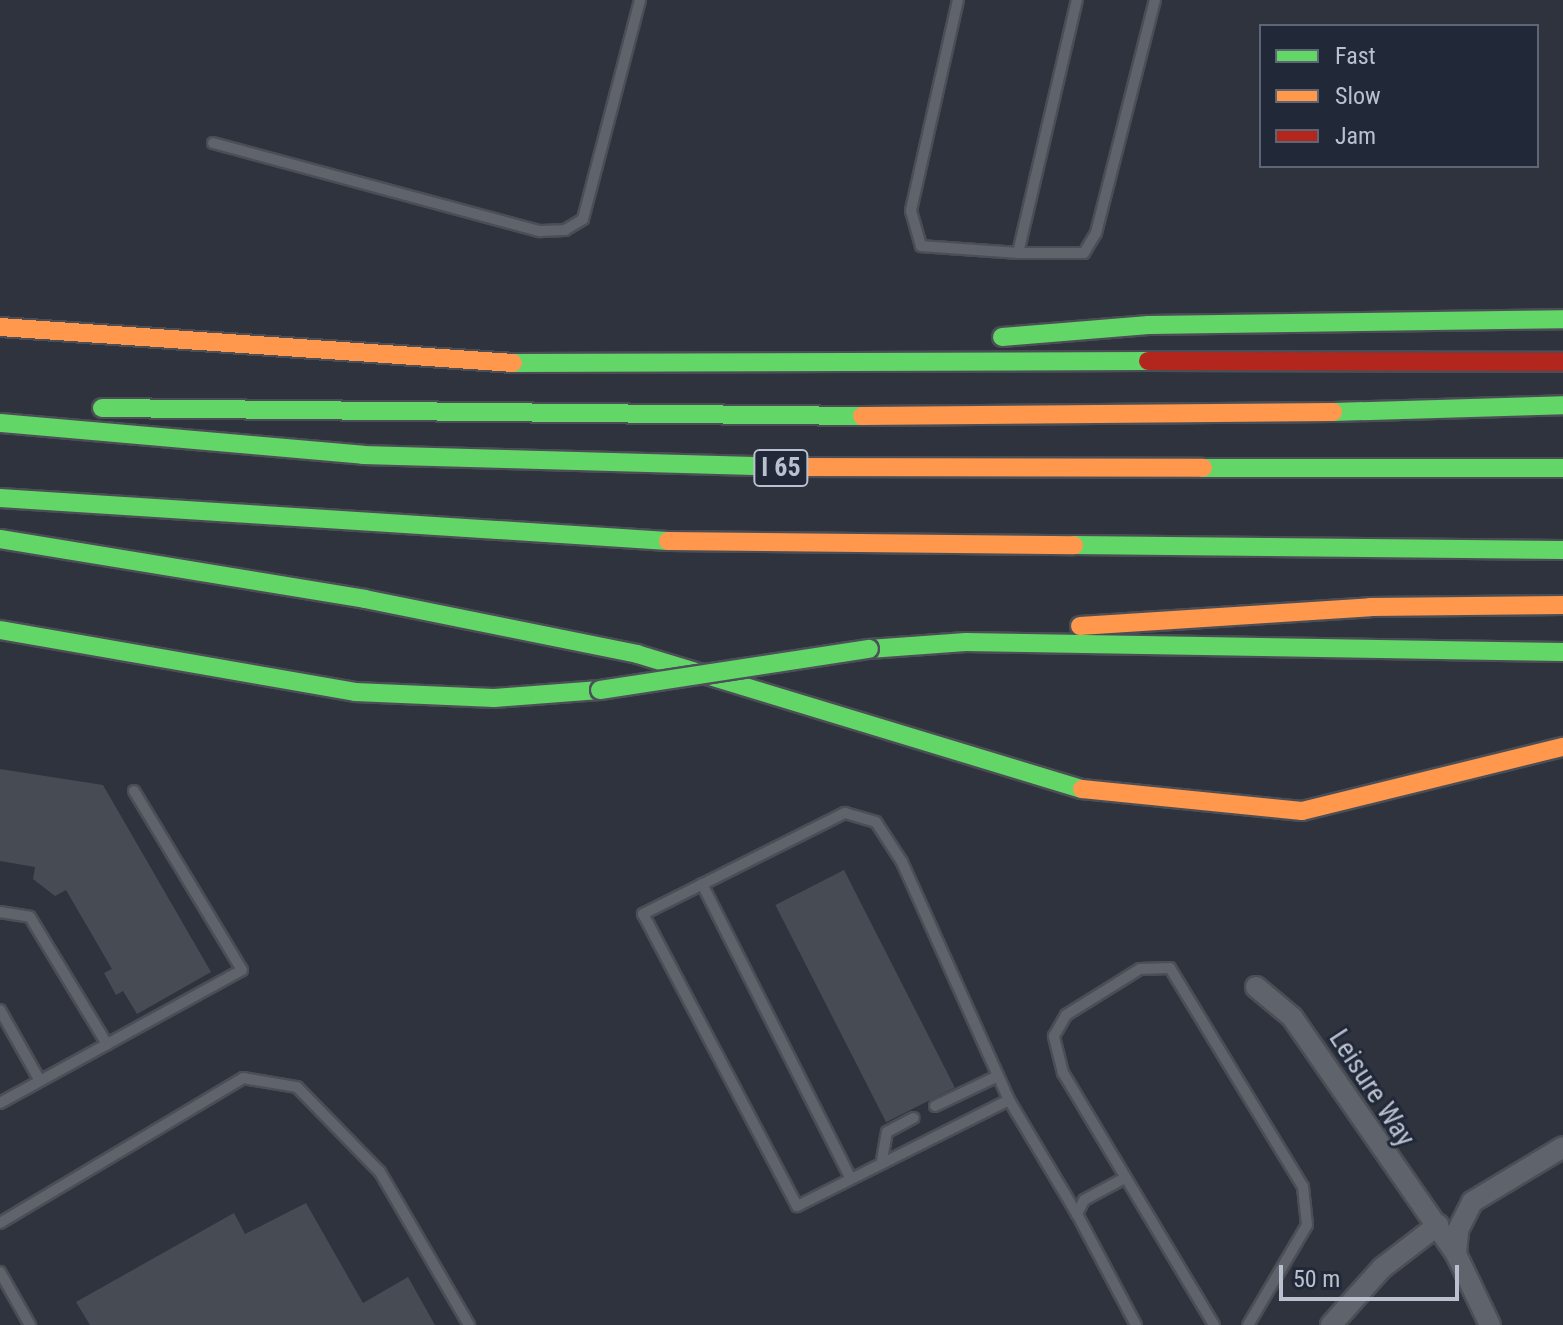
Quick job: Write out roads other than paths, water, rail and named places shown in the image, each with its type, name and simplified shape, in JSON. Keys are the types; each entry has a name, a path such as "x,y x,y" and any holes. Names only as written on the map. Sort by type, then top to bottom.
{"highway":[{"path":"630,367 1149,325 1563,319"},
{"path":"0,327 368,358 630,367 1441,357 1563,362"},
{"path":"0,406 440,417 1094,419 1563,405"},
{"name":"I 65","path":"0,423 363,455 628,467 1563,468"},
{"path":"0,498 673,541 1563,550"},
{"path":"0,539 365,599 637,654 1093,792 1302,811 1563,747"},
{"path":"0,630 355,692 494,698 600,690 869,649 966,642 1152,617 1563,605"},
{"path":"966,642 1563,652"}],"street":[{"name":"Leisure Way","path":"1256,987 1292,1017 1401,1183 1438,1225 1456,1254 1490,1325"},
{"path":"1456,1254 1472,1202 1563,1147"},
{"path":"1331,1325 1382,1268 1438,1225"}],"lane":[{"path":"213,143 540,231 565,230 583,219 640,0"},
{"path":"958,0 911,211 921,246 1018,253 1084,253 1096,233 1155,0"},
{"path":"1018,253 1077,0"},
{"path":"0,1103 242,970 134,791"},
{"path":"1009,1100 882,1160 797,1206 643,914 845,813 876,822 902,862 1009,1100 1077,1214 1136,1325"},
{"path":"702,884 850,1177"},
{"path":"0,912 30,917 107,1044"},
{"path":"1214,1325 1123,1179 1063,1073 1054,1036 1066,1015 1140,969 1170,968 1303,1187 1307,1225 1248,1325"},
{"path":"0,1010 40,1081"},
{"path":"935,1106 998,1076"},
{"path":"0,1223 243,1078 297,1087 380,1172 469,1325"},
{"path":"882,1160 887,1132 913,1118"},
{"path":"1077,1214 1084,1200 1123,1179"},
{"path":"0,1272 30,1325"}]}
